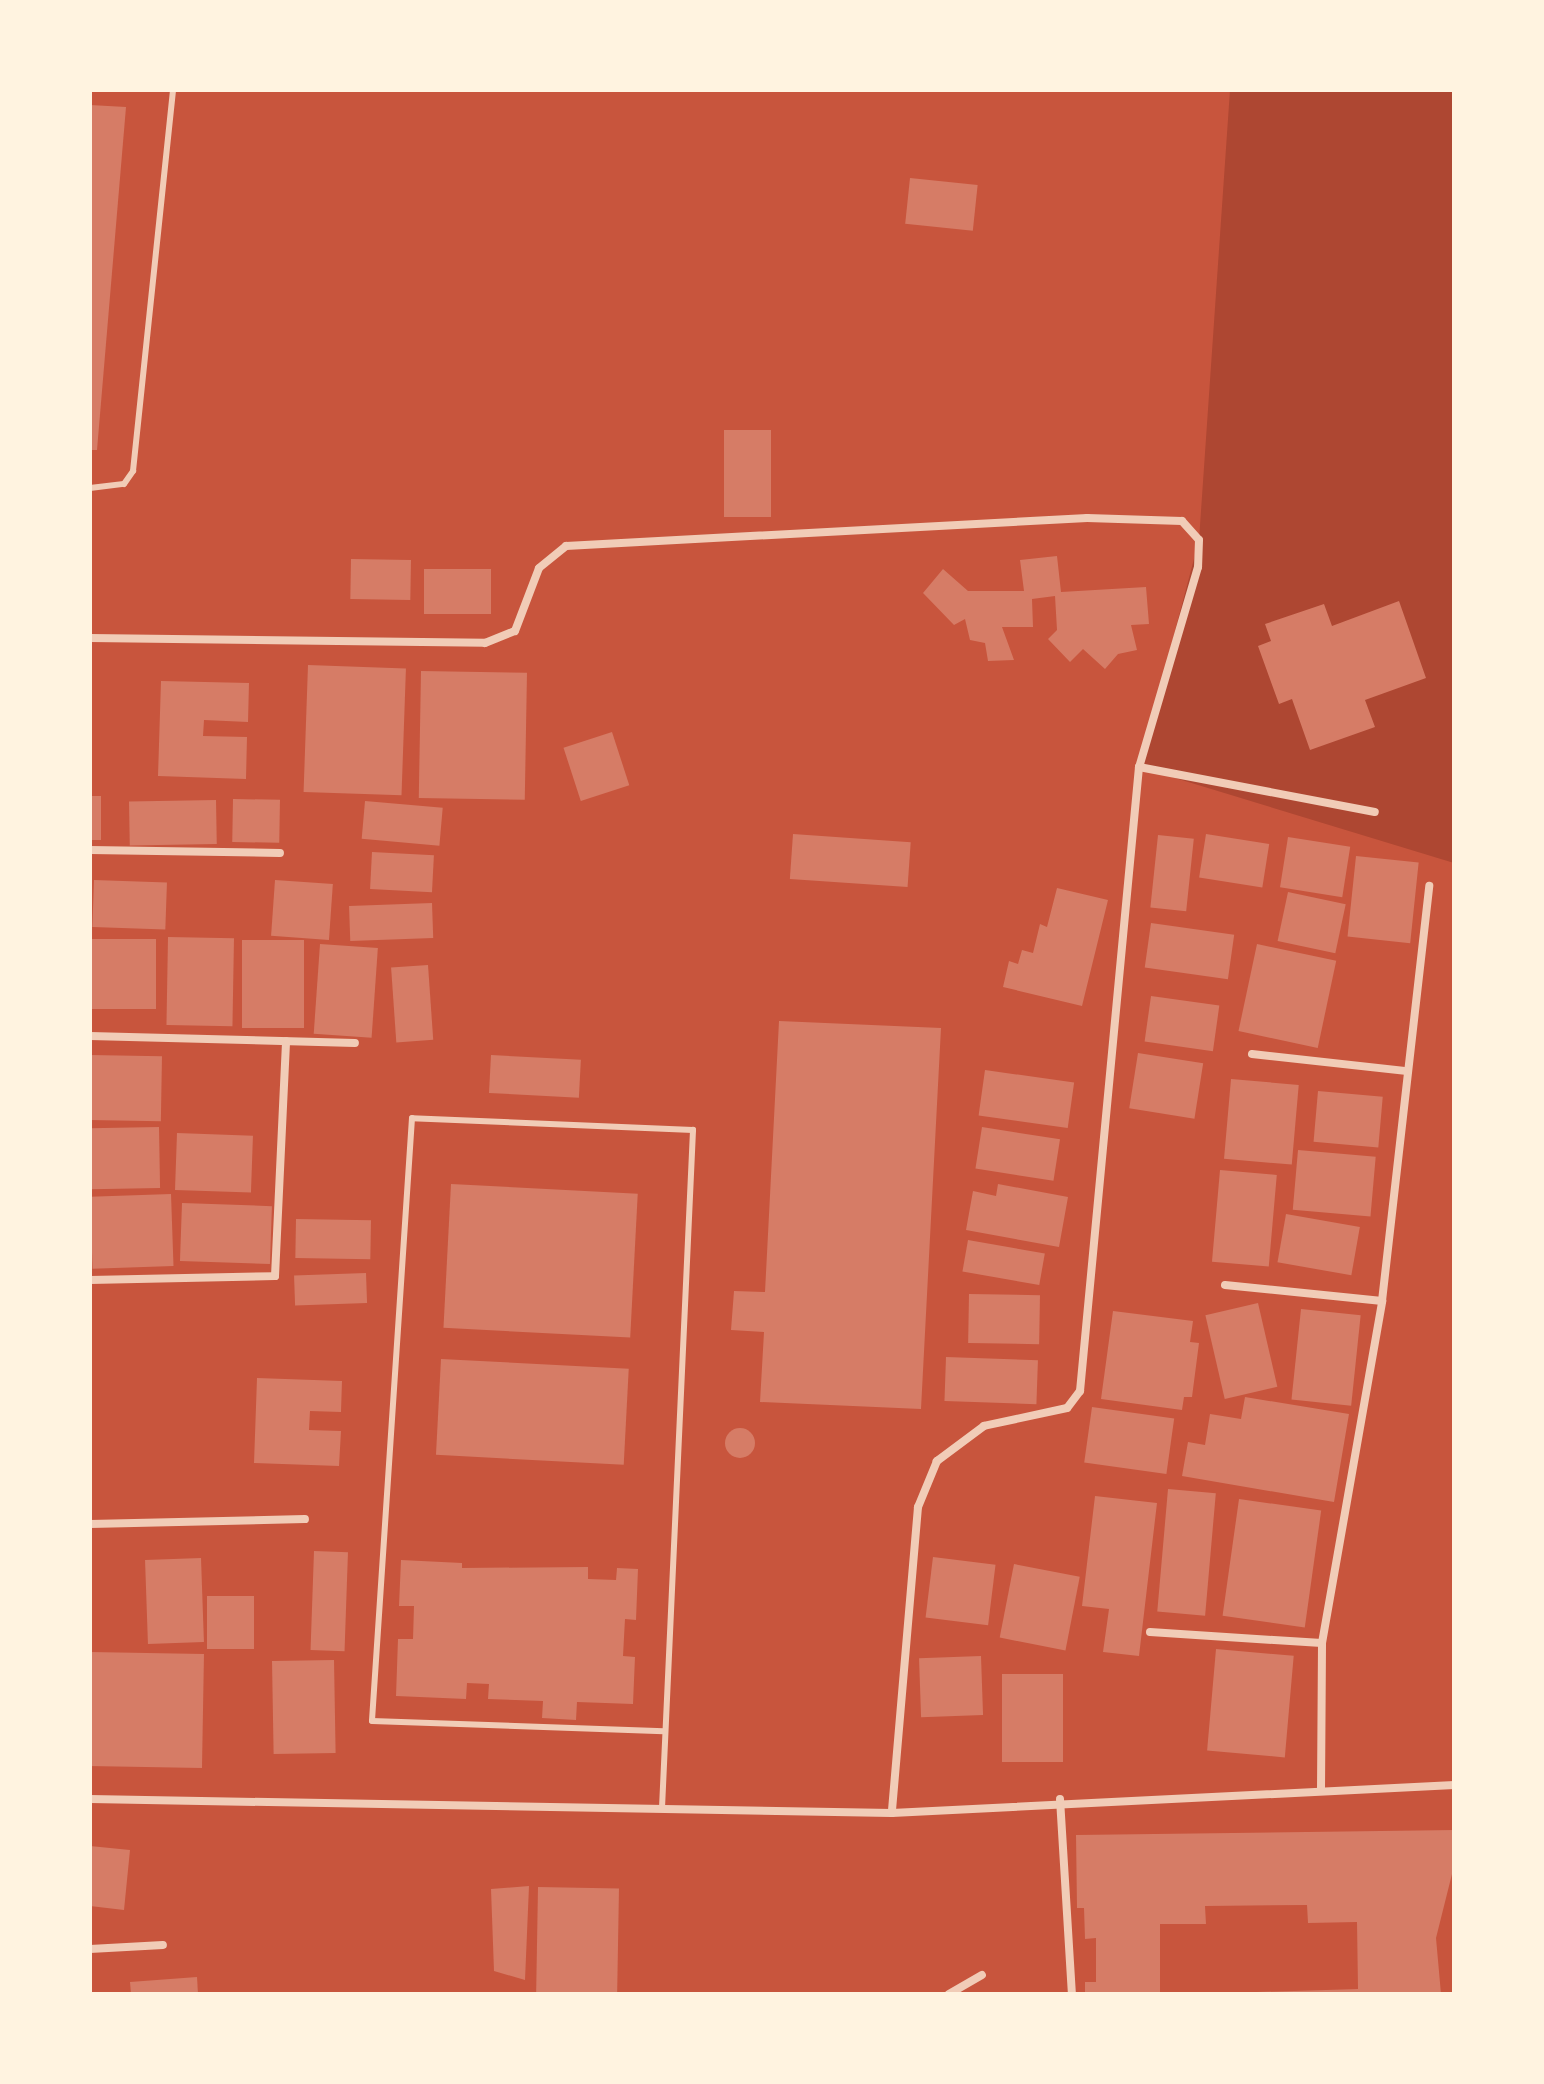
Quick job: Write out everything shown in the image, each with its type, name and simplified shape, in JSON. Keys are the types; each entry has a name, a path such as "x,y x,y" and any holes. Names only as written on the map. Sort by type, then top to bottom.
{"street":[{"path":"90,638 485,643 515,631 539,568 566,546 1087,518 1182,521 1199,540 1198,567 1139,767 1080,1391 1067,1408 984,1426 937,1461 918,1507 892,1813"},
{"path":"1139,767 1375,812"},
{"path":"90,850 280,853"},
{"path":"1321,1789 1322,1643 1382,1301 1429,886"},
{"path":"90,1036 355,1043"},
{"path":"90,1280 275,1276 286,1041"},
{"path":"1252,1054 1407,1071"},
{"path":"1225,1285 1382,1301"},
{"path":"90,1524 305,1519"},
{"path":"1150,1632 1322,1643"},
{"path":"90,1799 892,1813 1060,1799 1454,1785"},
{"path":"1060,1799 1072,1994"},
{"path":"90,1949 163,1945"},
{"path":"949,1994 982,1975"}],"lane":[{"path":"90,488 124,484 133,471 173,90"},
{"path":"662,1808 693,1130 412,1118 372,1721 664,1731"}],"shaded area":[{"path":"1230,90 1454,90 1454,863 1139,767 1199,540"}],"building":[{"path":"90,105 126,107 97,450 90,450"},
{"path":"910,178 978,185 973,231 905,224"},
{"path":"724,430 771,430 771,517 724,517"},
{"path":"1057,556 1061,592 1146,587 1149,624 1131,625 1137,650 1118,654 1105,669 1083,649 1070,662 1048,639 1057,630 1055,596 1032,599 1033,627 1002,627 1014,660 988,661 985,643 970,640 965,619 954,625 923,593 943,569 968,591 1024,591 1020,560"},
{"path":"351,559 411,560 410,600 350,599"},
{"path":"424,569 491,569 491,614 424,614"},
{"path":"1399,601 1426,678 1365,700 1375,727 1310,750 1292,699 1279,704 1258,646 1271,641 1265,624 1324,604 1332,626"},
{"path":"308,665 406,668 402,795 304,792"},
{"path":"421,671 527,673 525,800 419,798"},
{"path":"161,681 249,683 248,722 204,720 203,736 247,737 246,779 158,776"},
{"path":"612,732 629,785 581,801 563,748"},
{"path":"90,796 101,796 101,840 90,840"},
{"path":"233,799 280,800 279,843 232,842"},
{"path":"216,800 217,844 130,846 129,802"},
{"path":"365,801 443,808 439,846 362,839"},
{"path":"793,834 911,842 908,887 790,879"},
{"path":"1206,834 1269,844 1262,887 1199,877"},
{"path":"1158,835 1194,839 1186,911 1150,908"},
{"path":"1288,837 1350,847 1342,897 1280,887"},
{"path":"372,852 434,855 432,892 370,889"},
{"path":"1356,856 1419,863 1410,943 1348,937"},
{"path":"94,880 167,883 165,930 92,927"},
{"path":"275,880 333,884 329,940 271,936"},
{"path":"1057,888 1108,900 1082,1006 1003,987 1009,961 1018,964 1022,950 1033,953 1040,924 1047,927"},
{"path":"1288,892 1346,904 1335,953 1278,941"},
{"path":"432,903 433,938 350,941 349,906"},
{"path":"1151,923 1234,935 1228,979 1145,968"},
{"path":"168,937 234,938 232,1026 166,1025"},
{"path":"90,939 156,939 156,1009 90,1009"},
{"path":"242,940 304,940 304,1028 242,1028"},
{"path":"320,944 378,948 372,1038 314,1034"},
{"path":"1257,944 1336,961 1318,1048 1238,1031"},
{"path":"428,965 433,1040 396,1042 391,968"},
{"path":"1151,996 1219,1006 1213,1051 1145,1042"},
{"path":"779,1021 941,1028 921,1409 760,1402 764,1332 731,1330 734,1291 765,1292"},
{"path":"1138,1053 1203,1063 1194,1119 1129,1108"},
{"path":"90,1055 162,1056 161,1121 90,1120"},
{"path":"491,1055 581,1060 579,1098 489,1093"},
{"path":"985,1070 1074,1083 1068,1128 979,1116"},
{"path":"1231,1079 1299,1085 1292,1165 1224,1159"},
{"path":"1318,1091 1383,1097 1378,1147 1314,1142"},
{"path":"159,1127 160,1188 91,1189 90,1128"},
{"path":"982,1127 1060,1139 1053,1181 975,1168"},
{"path":"177,1133 253,1136 251,1193 175,1190"},
{"path":"1298,1150 1376,1157 1370,1217 1293,1210"},
{"path":"1220,1170 1277,1175 1269,1267 1212,1262"},
{"path":"451,1184 638,1194 630,1338 443,1328"},
{"path":"998,1184 1068,1197 1059,1247 966,1230 973,1191 996,1196"},
{"path":"171,1194 174,1266 93,1269 90,1197"},
{"path":"182,1203 272,1206 270,1264 180,1261"},
{"path":"1286,1214 1360,1227 1351,1275 1277,1262"},
{"path":"296,1219 371,1220 370,1259 295,1258"},
{"path":"968,1240 1045,1254 1039,1285 962,1272"},
{"path":"366,1273 367,1303 295,1305 294,1276"},
{"path":"969,1294 1040,1295 1039,1344 968,1343"},
{"path":"1258,1303 1277,1387 1225,1399 1205,1315"},
{"path":"1301,1309 1361,1315 1351,1406 1291,1400"},
{"path":"1113,1311 1193,1321 1190,1342 1199,1343 1192,1397 1184,1397 1182,1410 1101,1399"},
{"path":"946,1357 1038,1360 1036,1404 944,1401"},
{"path":"441,1359 629,1369 624,1465 436,1455"},
{"path":"257,1378 342,1381 341,1412 310,1411 309,1430 341,1431 339,1466 254,1463"},
{"path":"1245,1397 1349,1414 1334,1502 1182,1476 1188,1442 1205,1445 1210,1414 1241,1419"},
{"path":"1092,1407 1174,1419 1166,1474 1084,1462"},
{"path":"740,1428 746,1429 754,1437 754,1449 746,1457 740,1458 734,1457 726,1449 725,1443 726,1437 734,1429"},
{"path":"1168,1489 1216,1493 1205,1616 1157,1612"},
{"path":"1095,1496 1157,1503 1139,1656 1103,1652 1109,1609 1082,1606"},
{"path":"1239,1499 1321,1511 1305,1627 1223,1616"},
{"path":"314,1551 348,1552 345,1651 311,1650"},
{"path":"933,1557 996,1565 988,1625 926,1618"},
{"path":"201,1558 204,1642 148,1644 145,1560"},
{"path":"401,1560 462,1563 462,1568 588,1567 588,1579 616,1580 617,1568 638,1569 636,1620 625,1619 623,1656 635,1657 633,1704 577,1702 576,1720 542,1718 543,1701 488,1699 489,1684 467,1683 466,1699 396,1696 398,1639 413,1639 414,1606 399,1606"},
{"path":"1014,1564 1080,1577 1065,1650 1000,1638"},
{"path":"207,1596 254,1596 254,1649 207,1649"},
{"path":"1216,1649 1294,1656 1285,1757 1207,1751"},
{"path":"90,1652 204,1654 202,1768 90,1766"},
{"path":"981,1656 983,1715 921,1717 919,1658"},
{"path":"334,1660 336,1753 274,1754 272,1661"},
{"path":"1002,1674 1063,1674 1063,1762 1002,1762"},
{"path":"1454,1830 1454,1866 1436,1938 1441,1994 1194,1994 1358,1989 1357,1922 1308,1923 1307,1905 1205,1906 1206,1924 1160,1924 1160,1994 1085,1994 1085,1982 1096,1982 1096,1938 1085,1939 1084,1908 1077,1908 1076,1835"},
{"path":"90,1846 130,1850 124,1910 90,1906"},
{"path":"529,1886 525,1980 494,1971 491,1889"},
{"path":"538,1887 619,1888 617,1994 536,1994"},
{"path":"197,1977 198,1994 131,1994 130,1982"}]}
